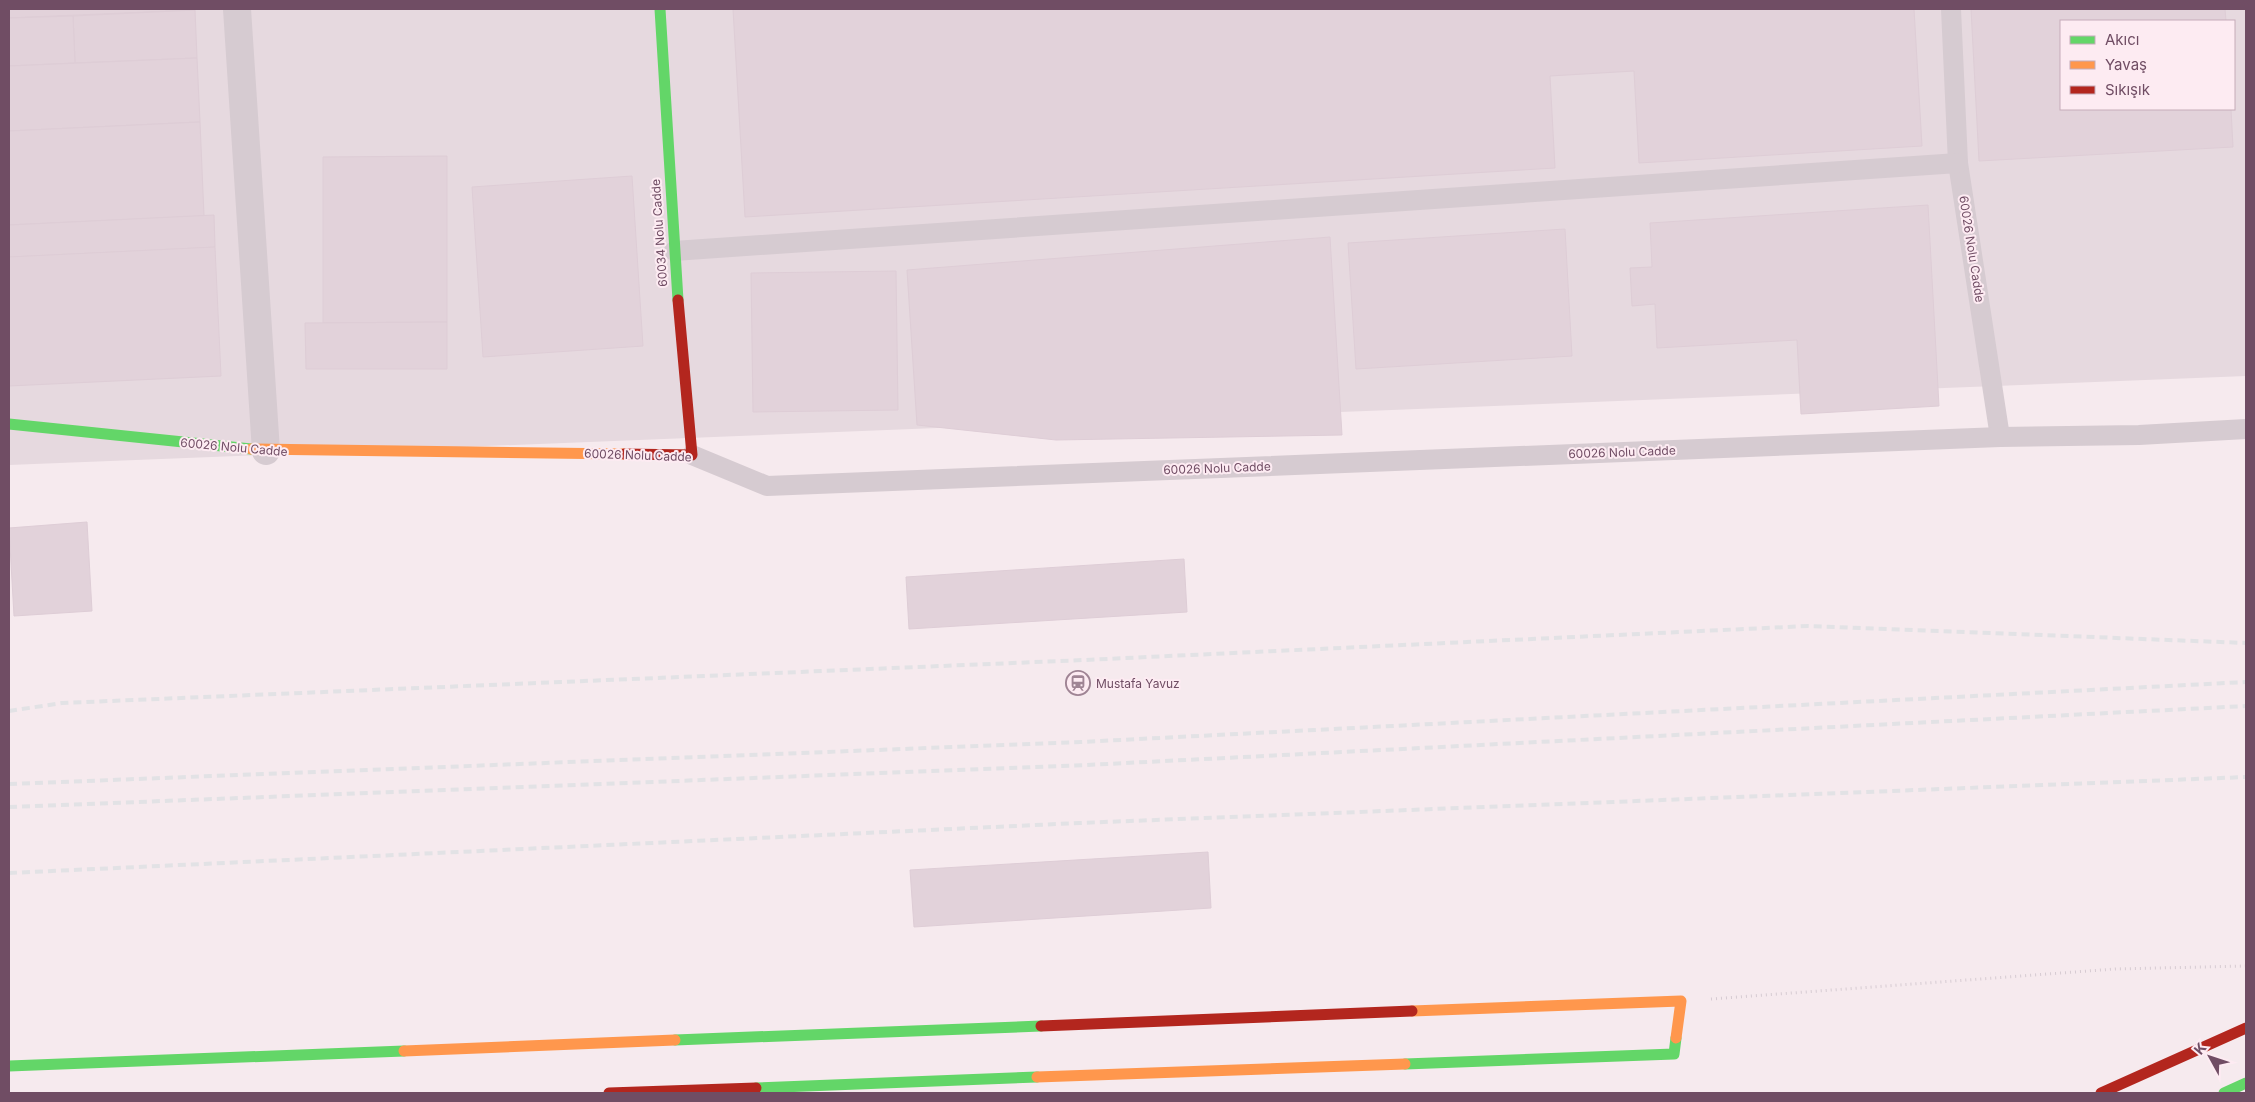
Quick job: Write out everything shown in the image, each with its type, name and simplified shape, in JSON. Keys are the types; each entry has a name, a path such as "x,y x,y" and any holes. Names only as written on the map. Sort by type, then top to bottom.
{"street":[{"path":"237,9 266,452"},
{"name":"60034 Nolu Cadde","path":"660,9 674,251 692,454"},
{"name":"60026 Nolu Cadde","path":"9,424 266,452 692,454"},
{"path":"9,1066 1681,1001 1674,1054 609,1093"},
{"path":"2101,1093 2246,1028"},
{"path":"2224,1093 2246,1083"}],"lane":[{"name":"60026 Nolu Cadde","path":"692,454 767,486 2000,437 1958,163 1951,9"},
{"path":"674,251 1958,163"},
{"path":"2000,437 2139,435 2246,429"}],"path":[{"path":"1681,1001 2115,969 2246,966"}],"shaded area":[{"path":"9,9 2246,9 2246,376 9,465"}],"building":[{"path":"9,9 195,9 195,10 9,18"},
{"path":"733,9 1914,9 1922,146 1639,163 1634,71 1550,76 1555,168 745,217"},
{"path":"1971,9 2225,9 2226,20 2060,20 2060,110 2231,110 2233,147 1979,161"},
{"path":"195,10 197,58 75,63 73,16"},
{"path":"73,16 75,63 9,66 9,18"},
{"path":"197,58 200,122 9,131 9,66"},
{"path":"200,122 204,216 9,225 9,131"},
{"path":"447,156 447,322 323,323 323,157"},
{"path":"632,176 643,346 483,357 472,187"},
{"path":"1928,205 1939,406 1801,414 1797,340 1657,348 1655,304 1632,306 1630,268 1652,267 1650,223"},
{"path":"214,215 215,247 9,257 9,225"},
{"path":"1565,229 1572,356 1356,369 1348,243"},
{"path":"1330,237 1342,435 1056,440 917,425 907,270"},
{"path":"215,247 221,376 9,386 9,257"},
{"path":"896,271 898,410 753,412 751,273"},
{"path":"447,322 447,369 306,369 305,323"},
{"path":"87,522 92,611 14,616 9,528"},
{"path":"1184,559 1187,612 909,629 906,577"},
{"path":"1208,852 1211,908 914,927 910,870"}],"railway":[{"path":"9,711 62,703 1084,660 1808,626 2246,643"},
{"path":"9,784 1081,742 2246,682"},
{"path":"9,807 1087,765 2246,706"},
{"path":"9,873 1079,823 2246,777"}],"traffic: fast":[{"path":"660,9 678,300"},
{"path":"9,424 251,449"},
{"path":"675,1040 1041,1026"},
{"path":"1405,1064 1674,1054 1676,1038"},
{"path":"9,1066 404,1051"},
{"path":"756,1088 1037,1077"},
{"path":"2224,1093 2246,1083"}],"traffic: slow":[{"path":"251,449 624,454"},
{"path":"1412,1011 1681,1001 1676,1038"},
{"path":"404,1051 675,1040"},
{"path":"1037,1077 1405,1064"}],"traffic: jam":[{"path":"624,454 692,455 678,300"},
{"path":"1041,1026 1412,1011"},
{"path":"2101,1093 2246,1028"},
{"path":"609,1093 756,1088"}],"place":[{"name":"Mustafa Yavuz","path":"1078,683"}]}
